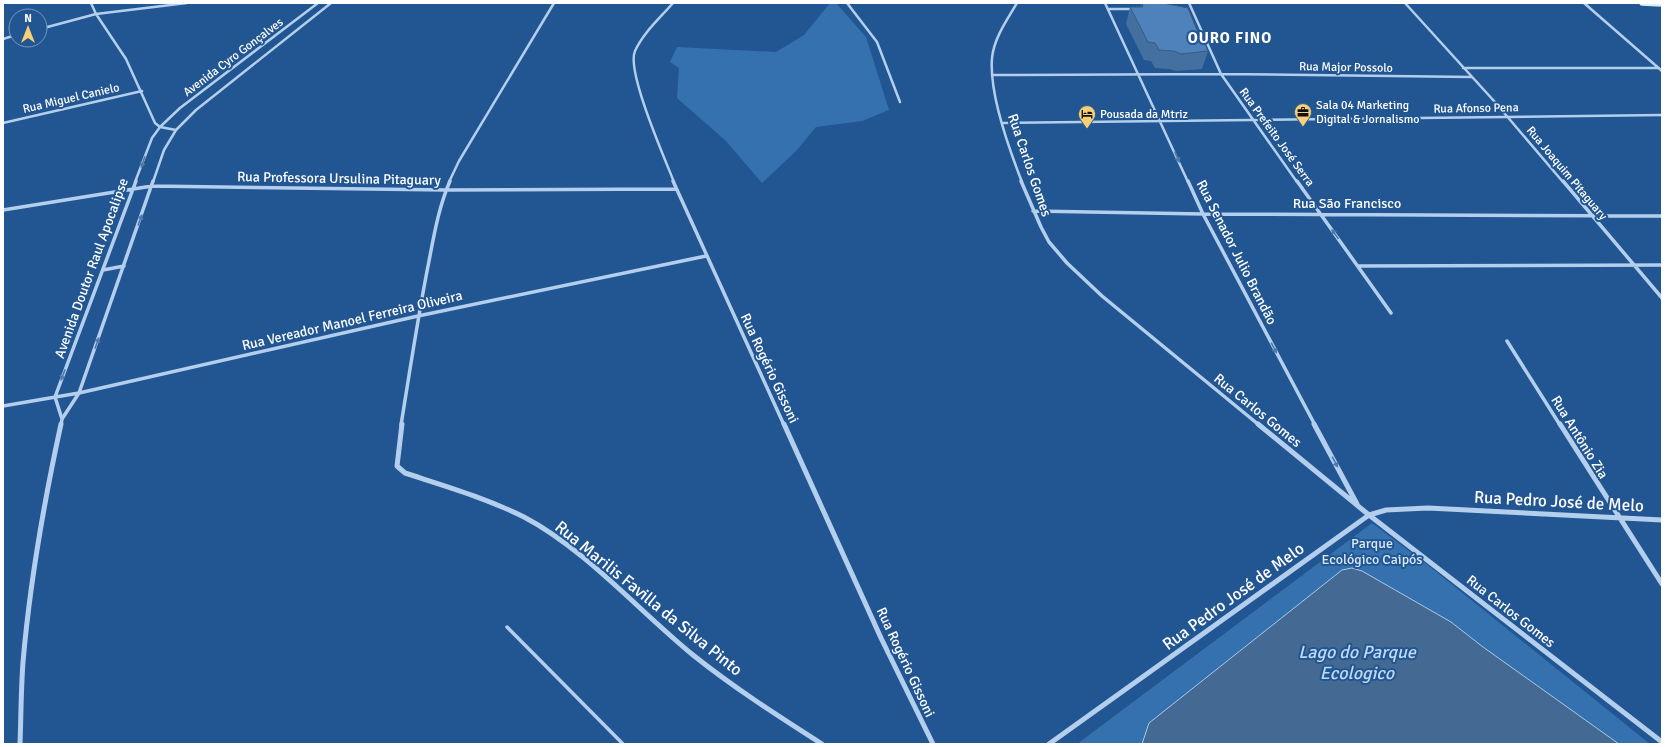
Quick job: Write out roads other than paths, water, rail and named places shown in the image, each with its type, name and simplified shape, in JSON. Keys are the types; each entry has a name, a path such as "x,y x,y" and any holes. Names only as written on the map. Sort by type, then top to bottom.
{"street":[{"path":"20,744 23,663 32,580 48,484 62,418 79,393 164,150 176,130 160,127 153,119 142,91 126,59 96,14 91,3"},
{"path":"48,27 96,14 185,3"},
{"name":"Avenida Cyro Gonçalves","path":"160,127 201,91 318,3"},
{"name":"Avenida Cyro Gonçalves","path":"176,130 208,99 331,3"},
{"path":"418,316 433,242 446,190 460,161 554,3"},
{"name":"Rua Rogério Gissoni","path":"674,3 645,35 635,50 633,58 637,83 676,190 817,494 881,638 933,744"},
{"path":"847,3 877,42 900,102"},
{"name":"Rua Carlos Gomes","path":"1017,3 994,48 992,57 992,75 1002,123 1033,211 1049,241 1080,277 1369,515 1662,742"},
{"name":"Rua Senador Julio Brandão","path":"1105,3 1203,214 1358,506"},
{"name":"Rua Prefeito José Serra","path":"1189,3 1221,74 1252,120 1392,313"},
{"name":"Rua Joaquim Pitaguary","path":"1405,3 1507,116 1662,298"},
{"path":"1584,3 1661,69"},
{"path":"1642,3 1662,4"},
{"path":"1108,9 1138,9"},
{"path":"1184,10 1192,10"},
{"path":"261,47 273,48"},
{"path":"1463,68 1661,69"},
{"name":"Rua Major Possolo","path":"992,75 1221,74 1471,77"},
{"name":"Rua Miguel Canielo","path":"3,123 142,91"},
{"name":"Rua Afonso Pena","path":"1002,123 1662,115"},
{"name":"Avenida Doutor Raul Apocalipse","path":"55,397 147,148 160,127"},
{"name":"Rua Professora Ursulina Pitaguary","path":"3,210 152,186 446,190 676,190"},
{"name":"Rua São Francisco","path":"1033,211 1203,214 1662,216"},
{"name":"Rua Vereador Manoel Ferreira Oliveira","path":"3,406 79,393 418,316 706,256"},
{"path":"1358,266 1662,265"},
{"path":"103,270 124,266"},
{"name":"Rua Marilis Favilla da Silva Pinto","path":"418,316 396,461 400,470 405,474 485,500 525,518 569,547 693,655 787,722 822,744"},
{"name":"Rua Antônio Zia","path":"1507,342 1662,584"},
{"path":"55,397 62,418"},
{"name":"Rua Pedro José de Melo","path":"1049,744 1369,515 1386,510 1428,508 1662,520"}],"lane":[{"path":"507,627 622,744"}],"water":[{"name":"Lago do Parque Ecologico","path":"1352,568 1362,571 1451,622 1483,647 1619,744 1142,744 1149,723 1342,570"}],"place":[{"name":"Sala 04 Marketing Digital & Jornalismo","path":"1303,127"},
{"name":"Pousada da Mtriz","path":"1087,129"}],"district":[{"name":"OURO FINO","path":"1230,38"}],"park label":[{"name":"Parque Ecológico Caipós","path":"1372,552"}]}
